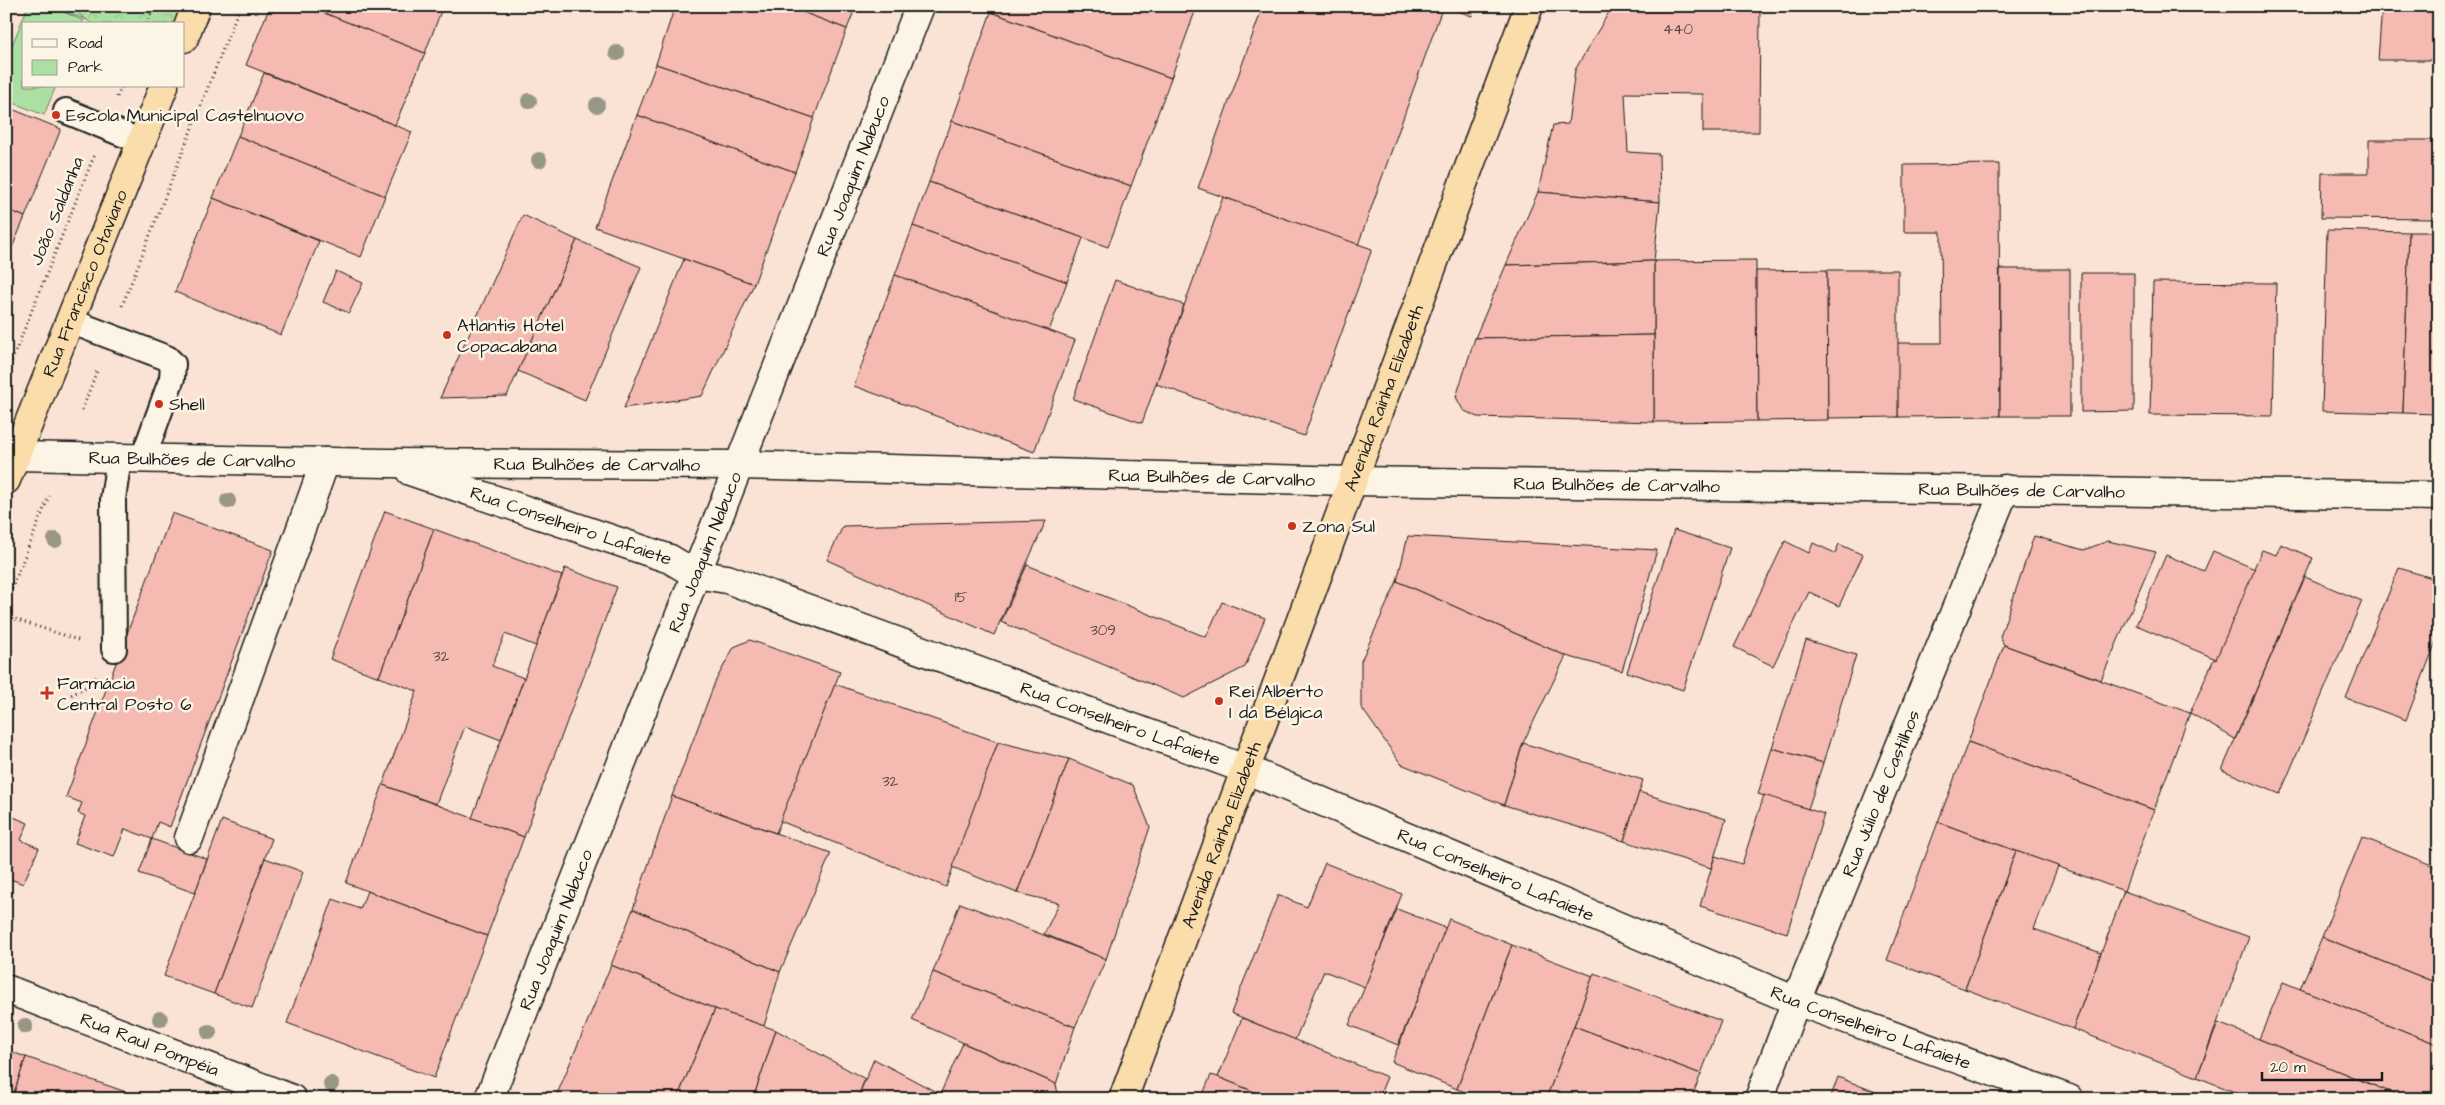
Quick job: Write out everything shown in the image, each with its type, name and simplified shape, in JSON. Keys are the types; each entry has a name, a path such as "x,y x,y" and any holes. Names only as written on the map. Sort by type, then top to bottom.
{"highway":[{"path":"185,35 196,6"},
{"name":"Avenida Rainha Elizabeth","path":"1124,1099 1529,6"},
{"name":"Rua Francisco Otaviano","path":"11,468 163,88"}],"street":[{"name":"Rua Joaquim Nabuco","path":"489,1099 694,574 920,6"},
{"name":"Rua Bulhões de Carvalho","path":"11,468 131,458 386,463 738,465 1352,481 2439,496"},
{"path":"189,838 324,462"},
{"name":"Rua Conselheiro Lafaiete","path":"386,463 670,558 694,574 727,578 1245,769 1796,1001 2069,1099"},
{"name":"Rua Júlio de Castilhos","path":"1759,1099 1796,1001 2005,489"},
{"name":"Rua Raul Pompéia","path":"6,989 292,1099"}],"lane":[{"path":"66,111 142,142"},
{"path":"70,321 168,358 173,364 172,378 131,458 113,499 114,649"}],"path":[{"path":"148,22 154,6"},
{"path":"82,410 240,6"},
{"name":"João Saldanha","path":"6,375 121,88"},
{"path":"6,603 48,496"},
{"path":"6,616 91,645 114,649 104,670 86,687 58,702"}],"green space":[{"path":"28,6 107,6 99,22 93,22 57,9 84,21 22,22 22,88 55,88 44,115 6,100 6,60"},
{"path":"69,6 201,6 185,23 89,22"}],"building":[{"path":"270,6 307,6 425,53 395,125 246,65"},
{"path":"307,6 443,6 425,53"},
{"path":"675,6 787,6 847,29 814,118 656,64"},
{"path":"787,6 856,6 847,29"},
{"path":"993,6 1197,6 1171,78 991,12"},
{"path":"1263,6 1443,6 1358,245 1198,188"},
{"path":"1443,6 1475,6 1472,16"},
{"path":"1611,6 1801,6 1800,8 1609,12"},
{"path":"2382,6 2439,6 2439,60 2378,60"},
{"path":"1760,9 1759,132 1703,132 1703,94 1625,93 1628,152 1659,154 1660,202 1538,192 1553,125 1568,124 1575,70 1609,12"},
{"path":"991,12 1171,78 1131,186 952,121"},
{"path":"656,64 814,118 795,172 637,115"},
{"path":"264,73 412,132 385,196 238,136"},
{"path":"12,109 61,129 25,217 6,209 6,123"},
{"path":"637,115 795,172 754,284 595,227"},
{"path":"952,121 1131,186 1108,247 929,182"},
{"path":"238,136 385,196 361,257 213,198"},
{"path":"2369,140 2439,140 2439,219 2321,218 2322,173 2369,173"},
{"path":"1999,164 2000,416 1898,417 1897,343 1942,343 1941,232 1904,232 1904,165"},
{"path":"929,182 1083,238 1067,282 913,226"},
{"path":"1538,192 1660,202 1654,261 1506,265"},
{"path":"1223,197 1372,249 1304,436 1156,384"},
{"path":"213,198 319,241 281,335 175,292"},
{"path":"6,209 25,217 6,262"},
{"path":"523,215 577,240 507,396 440,398"},
{"path":"913,226 1067,282 1049,331 895,275"},
{"path":"2327,230 2409,232 2403,413 2322,411"},
{"path":"2409,232 2439,232 2439,414 2403,413"},
{"path":"577,240 641,267 585,400 518,371"},
{"path":"684,259 754,284 702,396 624,408"},
{"path":"1756,260 1757,421 1654,422 1654,261"},
{"path":"1654,261 1654,335 1475,338 1506,265"},
{"path":"2000,269 2070,269 2070,416 2000,416"},
{"path":"1827,270 1828,420 1757,421 1756,271"},
{"path":"1827,270 1898,270 1898,417 1828,418"},
{"path":"336,271 363,283 349,313 323,302"},
{"path":"2081,273 2134,273 2134,411 2081,412"},
{"path":"895,275 1075,340 1034,452 854,386"},
{"path":"1115,280 1184,305 1142,423 1073,399"},
{"path":"2153,282 2276,283 2273,416 2150,415"},
{"path":"1654,335 1654,422 1477,417 1463,410 1456,397 1475,338"},
{"path":"385,511 434,529 379,677 330,659"},
{"path":"172,513 273,550 170,827 158,822 152,839 125,829 114,857 75,843 85,816 78,813 82,803 66,797"},
{"path":"1046,521 994,635 827,560 843,526"},
{"path":"434,529 562,576 536,646 505,634 492,666 524,678 501,740 465,726 436,804 383,785 417,691 379,677"},
{"path":"1674,530 1730,548 1683,690 1627,672"},
{"path":"1408,536 1657,550 1622,671 1566,656 1397,581"},
{"path":"2034,536 2084,550 2108,541 2156,552 2101,680 2004,645 2000,637"},
{"path":"1785,541 1809,553 1813,543 1835,553 1839,544 1863,555 1839,606 1809,592 1773,666 1734,647"},
{"path":"2281,544 2313,558 2235,739 2190,713 2262,550 2276,555"},
{"path":"2213,551 2255,569 2216,659 2136,625 2166,555 2204,571"},
{"path":"1027,565 1206,637 1222,602 1265,618 1245,667 1184,698 1001,622"},
{"path":"565,568 617,587 524,837 472,818"},
{"path":"2399,568 2439,580 2439,634 2406,720 2346,698"},
{"path":"2305,577 2362,601 2280,794 2222,770"},
{"path":"1397,581 1566,656 1523,743 1504,805 1401,764 1361,707 1361,661"},
{"path":"750,640 840,672 776,833 672,796 715,682 734,647"},
{"path":"1806,640 1856,655 1823,763 1772,748"},
{"path":"2004,645 2190,713 2154,810 1968,742"},
{"path":"835,684 998,742 946,887 780,821"},
{"path":"998,742 1069,759 1017,893 952,867"},
{"path":"1968,742 2154,810 2124,891 1938,822"},
{"path":"1523,743 1643,780 1624,841 1504,805"},
{"path":"1772,748 1823,763 1808,809 1758,794"},
{"path":"1069,759 1133,785 1150,827 1106,959 1044,934 1059,903 1017,893"},
{"path":"383,785 524,837 487,936 346,883"},
{"path":"1639,792 1726,819 1711,868 1624,841"},
{"path":"1764,795 1824,814 1787,933 1700,906 1715,856 1742,864"},
{"path":"672,796 831,853 780,972 633,909"},
{"path":"6,814 28,823 21,840 39,848 23,884 6,877"},
{"path":"222,820 272,839 214,994 164,976"},
{"path":"1938,822 2016,851 1965,989 1887,960"},
{"path":"2362,837 2439,868 2439,984 2322,937"},
{"path":"152,839 207,859 195,893 139,873"},
{"path":"2016,851 2058,866 2034,929 2101,953 2073,1029 1965,989"},
{"path":"265,858 303,872 252,1008 214,994"},
{"path":"1325,863 1402,894 1365,987 1324,971 1295,1040 1231,1013 1278,895 1307,907"},
{"path":"367,891 487,936 434,1078 287,1023 333,899 360,909"},
{"path":"2124,891 2249,937 2197,1077 2073,1029"},
{"path":"960,903 1106,959 1075,1027 933,972"},
{"path":"633,909 780,972 764,1026 715,1009 611,965"},
{"path":"1397,909 1446,928 1398,1045 1349,1025"},
{"path":"1449,919 1512,945 1457,1089 1392,1062"},
{"path":"2322,937 2439,984 2439,1045 2300,989"},
{"path":"1512,945 1593,976 1546,1099 1538,1099 1519,1092 1516,1099 1483,1099 1457,1089"},
{"path":"611,965 715,1009 677,1099 555,1099"},
{"path":"933,972 1075,1027 1056,1084 912,1020"},
{"path":"1594,973 1721,1021 1701,1074 1574,1026"},
{"path":"2283,982 2439,1045 2439,1081 2432,1099 2407,1099 2259,1039"},
{"path":"715,1009 776,1030 753,1099 677,1099"},
{"path":"1242,1018 1387,1077 1378,1099 1272,1099 1218,1077"},
{"path":"2218,1023 2407,1099 2252,1099 2197,1077"},
{"path":"1574,1026 1701,1074 1691,1099 1546,1099"},
{"path":"776,1030 865,1079 857,1099 753,1099"},
{"path":"963,1043 1056,1084 1059,1099 938,1099"},
{"path":"6,1050 26,1057 12,1099 6,1099"},
{"path":"26,1057 146,1099 12,1099"},
{"path":"874,1059 940,1094 938,1099 857,1099"},
{"path":"1211,1075 1218,1077 1272,1099 1201,1099"},
{"path":"1838,1077 1893,1099 1830,1099"}],"place":[{"name":"Escola Municipal Castelnuovo","path":"56,115"},
{"name":"Atlantis Hotel Copacabana","path":"447,335"},
{"name":"Shell","path":"159,404"},
{"name":"Zona Sul","path":"1292,526"},
{"name":"Farmácia Central Posto 6","path":"47,693"},
{"name":"Rei Alberto I da Bélgica","path":"1219,701"}]}
